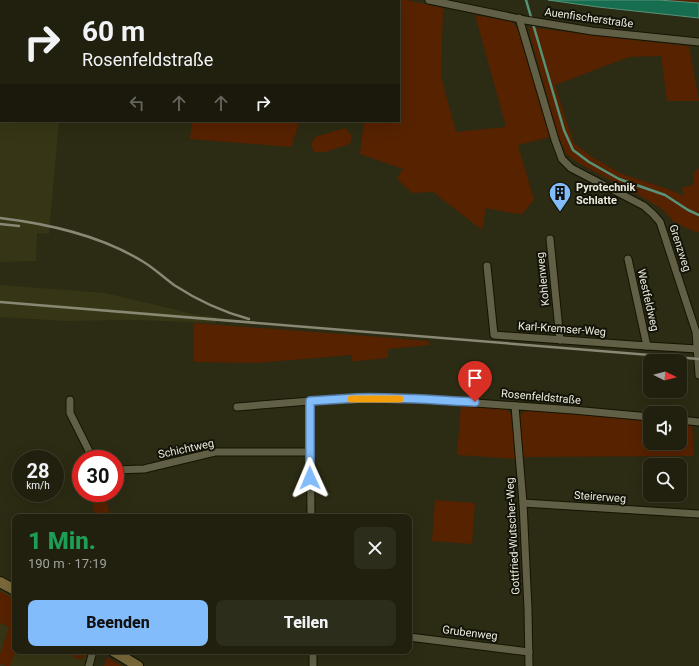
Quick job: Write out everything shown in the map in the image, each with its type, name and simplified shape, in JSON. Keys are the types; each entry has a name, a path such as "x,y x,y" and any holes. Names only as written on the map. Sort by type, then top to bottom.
{"main road":[{"path":"0,582 12,588"},
{"path":"118,654 138,666"}],"street":[{"name":"Auenfischerstraße","path":"430,0 522,19 592,31 699,42"},
{"name":"Grenzweg","path":"522,19 555,140 562,159 571,168 644,206 660,222 696,332 699,375"},
{"name":"Kohlenweg","path":"550,239 560,340"},
{"name":"Westfeldweg","path":"628,259 647,346"},
{"name":"Karl-Kremser-Weg","path":"487,266 494,335 698,349"},
{"name":"Rosenfeldstraße","path":"237,407 357,398 420,399 643,416"},
{"path":"70,400 70,413 88,450"},
{"path":"310,401 311,514"},
{"name":"Gottfried-Wutscher-Weg","path":"515,406 523,503 530,666"},
{"path":"687,421 699,422"},
{"name":"Schichtweg","path":"124,470 144,469 215,452 310,452"},
{"name":"Steirerweg","path":"523,503 699,514"},
{"name":"Grubenweg","path":"412,637 529,652"},
{"path":"89,666 92,654"},
{"path":"313,654 314,666"}],"shaded area":[{"path":"400,0 443,8 441,77 456,132 506,127 475,15 512,22 518,29 550,137 518,145 534,200 522,214 486,208 482,230 433,192 412,193 397,179 403,169 360,154 364,122 400,122"},
{"path":"548,0 659,0 699,3 699,18 598,7"},
{"path":"659,0 699,0 699,3"},
{"path":"529,27 689,46 699,101 667,101 661,56 629,57 555,85 574,143 592,157 622,174 668,189 684,196 682,188 694,184 693,173 699,168 699,232 675,223 662,209 580,164 566,154 557,132"},
{"path":"0,122 59,122 49,234 37,233 36,261 0,262"},
{"path":"192,122 300,122 291,147 190,139"},
{"path":"345,128 352,136 350,144 325,152 314,152 311,145 315,137"},
{"path":"0,285 105,293 195,315 216,317 216,323 133,320 65,321 0,317"},
{"path":"193,323 429,341 429,345 388,349 388,358 357,361 352,361 352,355 256,363 194,362"},
{"path":"461,404 505,408 511,414 516,459 457,455"},
{"path":"526,410 643,420 643,450 687,450 687,424 692,424 694,456 523,457 520,415"},
{"path":"435,500 475,503 472,544 432,541"},
{"path":"93,502 108,502 110,514 95,514"},
{"path":"0,589 12,595 12,654 92,654 89,666 0,666"},
{"path":"0,591 12,597 12,654 15,654 10,666 0,664 0,654 9,627 0,623"},
{"path":"86,654 82,659 77,659 72,655"},
{"path":"107,657 122,666 104,666"}],"waterway":[{"path":"526,0 564,130 573,150 589,162 619,179 665,195 688,210 699,215"}],"railway":[{"path":"0,218 55,227 109,244 142,261 174,285 192,296 210,305 249,319"},
{"path":"0,224 19,226"},
{"path":"0,302 699,359"}],"slow traffic":[{"path":"351,399 400,399"}],"place":[{"name":"Pyrotechnik Schlatte","path":"560,212"}],"route":[{"path":"310,478 310,401 388,398 475,402"}]}
